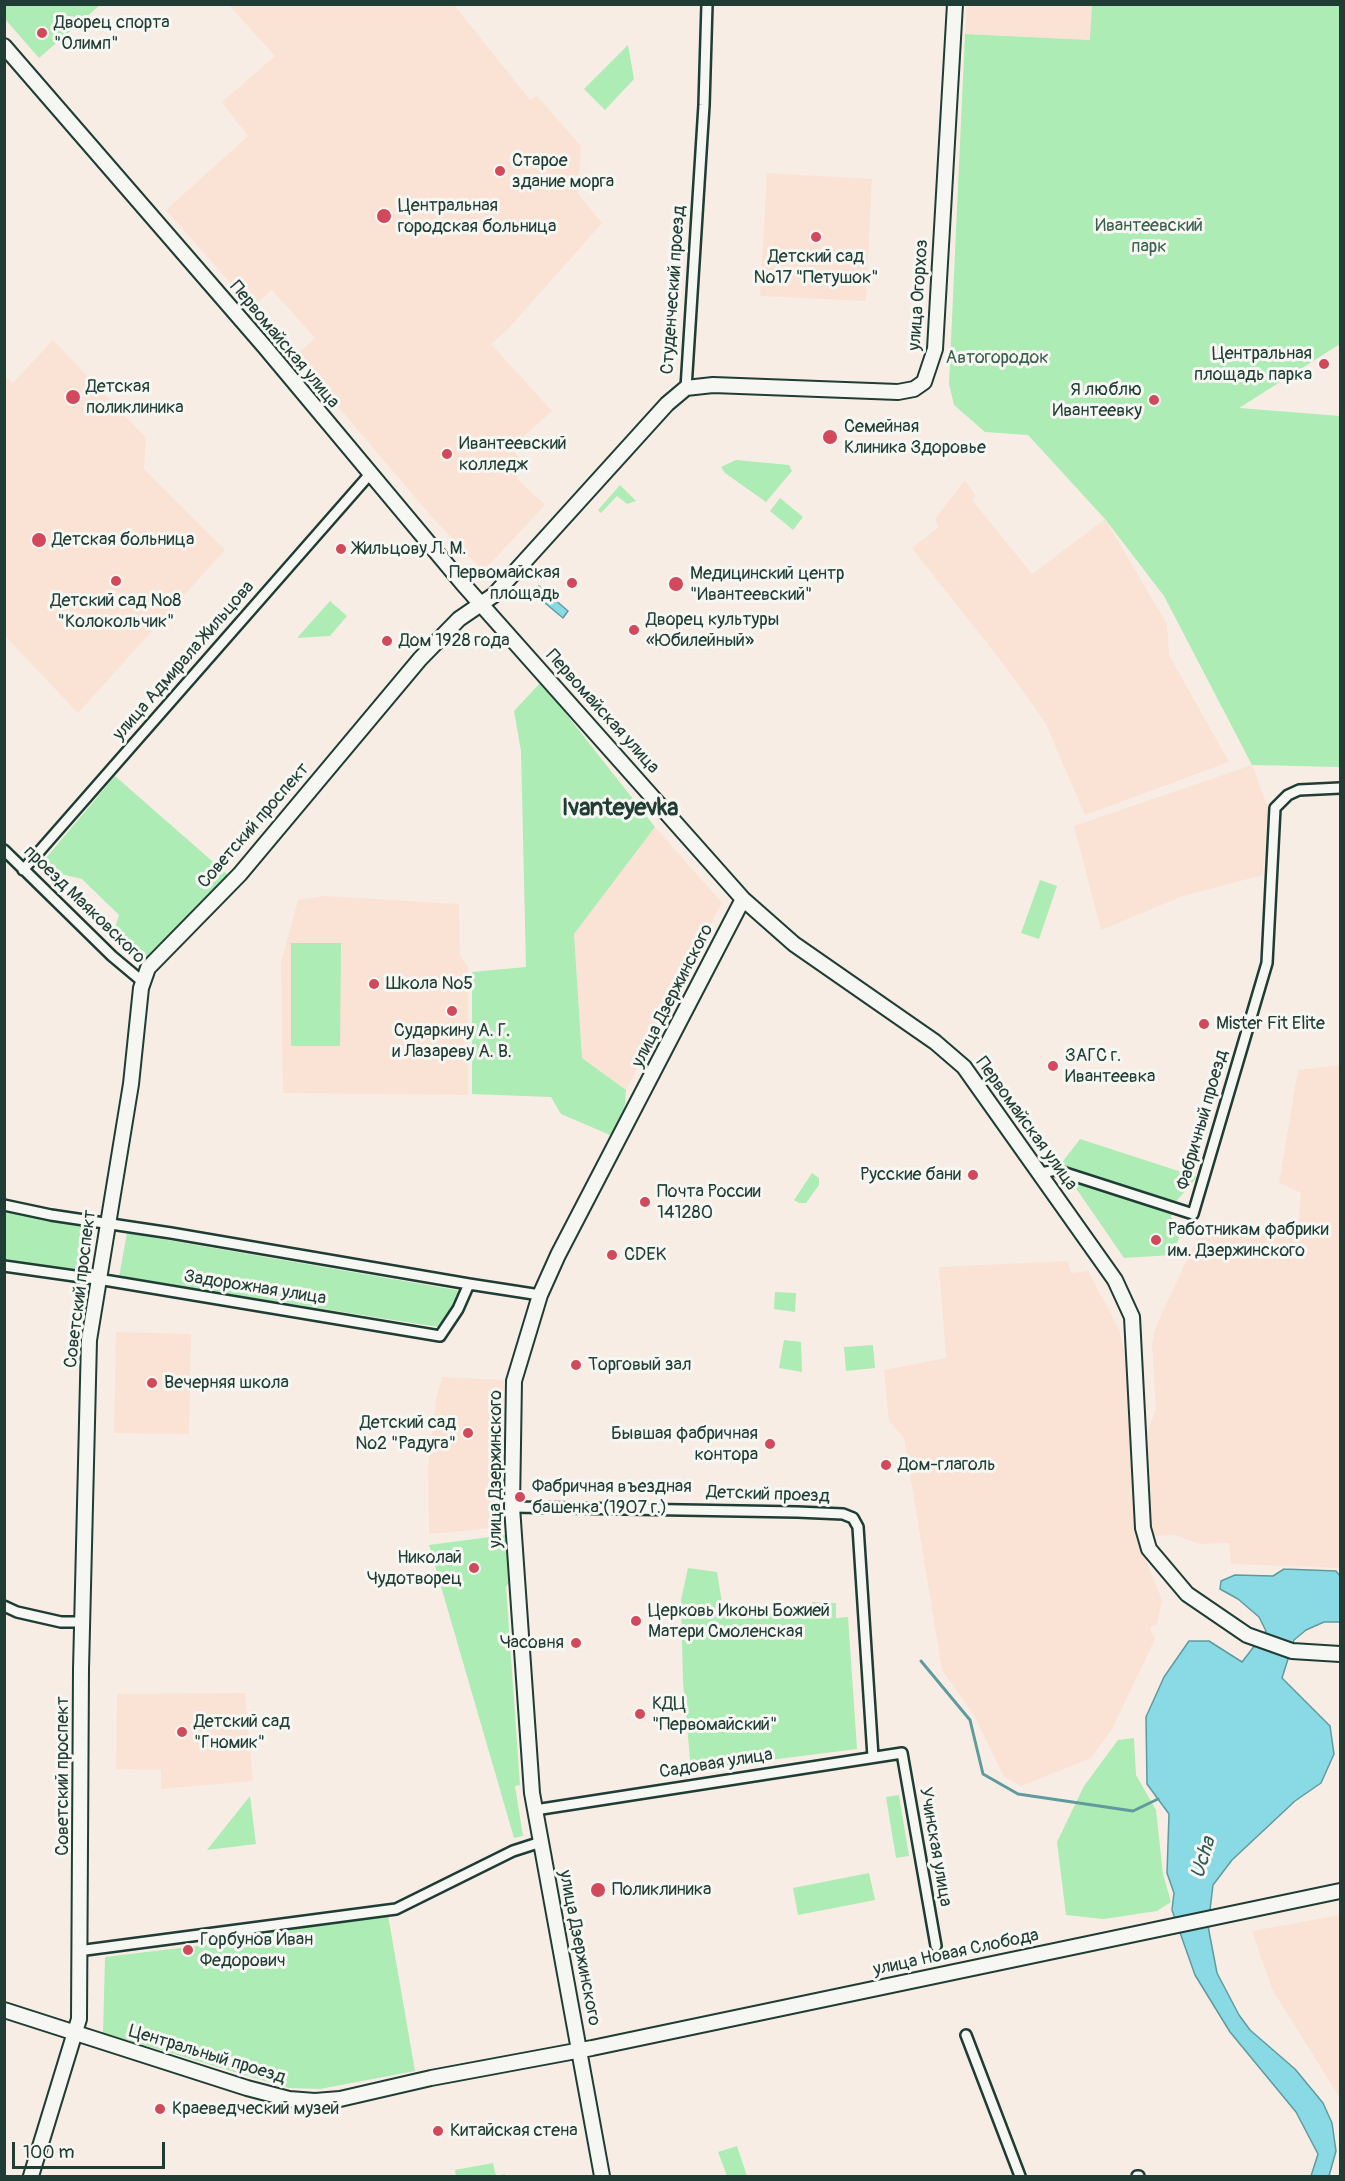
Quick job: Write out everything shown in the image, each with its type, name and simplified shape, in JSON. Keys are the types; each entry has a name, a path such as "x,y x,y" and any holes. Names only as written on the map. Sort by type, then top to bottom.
{"street":[{"name":"Студенческий проезд","path":"481,604 494,595 667,404 686,388 704,105 707,4"},
{"name":"улица Огорхоз","path":"686,388 713,386 898,392 914,389 924,382 935,349 955,4"},
{"name":"Первомайская улица","path":"4,46 264,346 481,604 743,899 794,945 935,1042 957,1061 983,1092 1115,1280 1132,1317 1143,1528 1149,1549 1187,1594 1247,1635 1292,1651 1341,1654"},
{"name":"улица Адмирала Жильцова","path":"23,870 370,474"},
{"name":"Советский проспект","path":"31,2176 79,2019 78,1951 89,1340 106,1222 131,1084 143,982 147,968 240,874 420,659 459,619 481,604"},
{"name":"Фабричный проезд","path":"1041,1173 1056,1170 1193,1214 1267,963 1275,808 1288,795 1299,790 1341,788"},
{"name":"проезд Маяковского","path":"4,850 112,956 143,982"},
{"name":"улица Дзержинского","path":"602,2176 535,1810 512,1507 514,1381 540,1295 581,1209 743,899"},
{"path":"4,1205 51,1215 106,1222 540,1295"},
{"name":"Задорожная улица","path":"4,1266 440,1336 458,1309 470,1284"},
{"name":"Детский проезд","path":"512,1507 797,1512 843,1514 853,1518 858,1527 873,1757"},
{"path":"4,1606 17,1612 61,1622 83,1622"},
{"name":"Садовая улица","path":"535,1810 902,1753"},
{"name":"Учинская улица","path":"902,1753 936,1947"},
{"path":"78,1951 396,1909 513,1851 541,1842"},
{"name":"улица Новая Слобода","path":"579,2050 1341,1891"},
{"name":"Центральный проезд","path":"4,2010 246,2088 289,2099 315,2101 340,2099 442,2076 579,2050"},
{"path":"966,2035 1020,2176"}],"shaded area":[{"name":"Центральная городская больница","path":"229,5 454,5 530,100 537,96 581,146 578,194 602,223 508,329 491,344 552,411 511,448 521,460 512,468 517,479 545,505 483,571 431,516 295,356 315,338 272,290 252,307 166,210 248,136 222,102 275,56"},
{"path":"967,5 1092,5 1091,40 965,34"},
{"name":"Детский сад №17 \"Петушок\"","path":"767,173 872,179 866,301 760,296"},
{"path":"53,340 146,438 144,469 225,550 78,713 5,636 5,376 13,383"},
{"path":"965,480 976,496 972,500 1032,574 1105,519 1167,624 1169,655 1229,762 1085,815 1046,724 1008,670 912,548 939,527 935,519"},
{"path":"1252,765 1268,808 1263,875 1183,896 1101,930 1074,826"},
{"path":"655,827 722,903 626,1090 582,1058 574,934"},
{"name":"Школа №5","path":"325,896 459,904 460,955 468,967 468,1095 283,1093 281,963 298,900"},
{"path":"1340,1065 1340,1568 1231,1564 1229,1543 1200,1544 1174,1535 1153,1536 1147,1432 1156,1410 1152,1344 1156,1326 1201,1230 1298,1235 1301,1193 1279,1183 1298,1070"},
{"path":"1068,1261 1071,1273 1088,1271 1119,1329 1124,1351 1135,1534 1162,1600 1157,1624 1150,1628 1155,1639 1112,1729 1091,1758 1021,1786 1004,1777 974,1715 942,1670 904,1438 889,1421 884,1370 946,1358 939,1267"},
{"name":"Вечерняя школа","path":"116,1332 191,1334 189,1434 114,1433"},
{"name":"Детский сад №2 \"Радуга\"","path":"442,1377 504,1380 505,1527 429,1534 428,1467 436,1399"},
{"name":"Детский сад \"Гномик\"","path":"245,1693 253,1781 161,1789 161,1770 116,1769 117,1694"},
{"path":"1340,1915 1340,2098 1272,1989 1252,1931"}],"green space":[{"name":"Дворец спорта \"Олимп\"","path":"4,5 100,5 39,58 5,19"},
{"name":"Ивантеевский парк","path":"1092,5 1340,5 1340,344 1239,408 1340,416 1340,767 1252,765 1164,596 1105,519 1028,435 985,432 954,405 949,384 965,34 1090,40"},
{"path":"628,45 634,79 605,110 584,89"},
{"path":"736,460 789,465 792,471 766,502 725,473 721,467"},
{"path":"620,485 636,501 627,504 617,496 601,513 598,510"},
{"path":"780,498 803,517 793,530 770,511"},
{"path":"330,601 347,616 330,636 297,638"},
{"path":"541,682 655,827 574,934 582,1058 626,1090 624,1115 610,1135 561,1114 551,1097 472,1094 472,972 526,967 521,751 514,711"},
{"path":"115,776 228,875 146,960 114,931 119,915 82,879 48,871 41,864"},
{"path":"1040,880 1057,886 1039,939 1021,933"},
{"path":"291,943 341,943 340,1046 291,1046"},
{"path":"1080,1139 1197,1177 1174,1204 1171,1217 1182,1231 1172,1255 1124,1258 1060,1165"},
{"path":"812,1173 819,1178 819,1185 806,1203 799,1203 794,1200"},
{"path":"4,1210 87,1225 80,1273 5,1266"},
{"path":"127,1233 462,1291 438,1327 119,1277"},
{"path":"775,1292 796,1293 795,1312 774,1309"},
{"path":"784,1340 801,1342 802,1372 779,1368"},
{"path":"873,1345 875,1368 846,1371 844,1347"},
{"path":"505,1535 509,1582 506,1587 520,1785 515,1786 523,1836 514,1838 429,1545"},
{"path":"688,1568 717,1572 723,1609 811,1617 812,1602 836,1603 836,1618 848,1617 857,1749 691,1770 683,1682 681,1600"},
{"path":"1134,1738 1136,1775 1156,1810 1163,1874 1171,1902 1157,1911 1104,1919 1066,1915 1057,1842 1084,1786 1118,1740"},
{"path":"899,1795 909,1856 896,1858 886,1797"},
{"path":"250,1796 256,1844 207,1850"},
{"path":"869,1873 875,1900 798,1915 793,1888"},
{"path":"388,1915 415,2071 320,2089 289,2088 103,2033 105,1957 221,1943 220,1937"},
{"path":"737,2146 747,2176 727,2176 718,2152"},
{"path":"493,2163 496,2176 456,2176 455,2170"}],"water":[{"path":"539,586 568,611 563,618 533,593"},
{"name":"Ucha","path":"1284,1569 1336,1571 1340,1576 1340,1622 1324,1622 1306,1630 1294,1640 1282,1678 1330,1726 1334,1754 1321,1783 1295,1801 1232,1860 1213,1885 1208,1926 1217,1973 1239,2015 1250,2030 1295,2069 1323,2103 1332,2123 1336,2151 1329,2176 1311,2176 1318,2154 1296,2112 1230,2032 1195,1975 1172,1910 1174,1893 1167,1873 1169,1814 1147,1784 1146,1717 1164,1677 1189,1641 1209,1641 1242,1662 1266,1631 1259,1617 1238,1599 1220,1589 1221,1581 1235,1575 1273,1576"}],"waterway":[{"path":"921,1661 970,1720 983,1774 1018,1794 1133,1811 1158,1799"}],"place":[{"name":"Дворец спорта \"Олимп\"","path":"42,33"},
{"name":"Старое здание морга","path":"500,171"},
{"name":"Центральная городская больница","path":"384,216"},
{"name":"Детский сад №17 \"Петушок\"","path":"816,237"},
{"name":"Центральная площадь парка","path":"1324,364"},
{"name":"Детская поликлиника","path":"73,397"},
{"name":"Я люблю Ивантеевку","path":"1154,400"},
{"name":"Семейная Клиника Здоровье","path":"830,437"},
{"name":"Ивантеевский колледж","path":"447,454"},
{"name":"Детская больница","path":"39,540"},
{"name":"Жильцову Л. М.","path":"341,549"},
{"name":"Детский сад №8 \"Колокольчик\"","path":"116,581"},
{"name":"Первомайская площадь","path":"572,583"},
{"name":"Медицинский центр \"Ивантеевский\"","path":"676,584"},
{"name":"Дворец культуры «Юбилейный»","path":"634,630"},
{"name":"Дом 1928 года","path":"387,641"},
{"name":"Школа №5","path":"374,984"},
{"name":"Сударкину А. Г. и Лазареву А. В.","path":"452,1011"},
{"name":"Mister Fit Elite","path":"1204,1024"},
{"name":"ЗАГС г. Ивантеевка","path":"1053,1066"},
{"name":"Русские бани","path":"973,1175"},
{"name":"Почта России 141280","path":"645,1202"},
{"name":"Работникам фабрики им. Дзержинского","path":"1156,1240"},
{"name":"CDEK","path":"612,1255"},
{"name":"Торговый зал","path":"576,1365"},
{"name":"Вечерняя школа","path":"152,1383"},
{"name":"Детский сад №2 \"Радуга\"","path":"468,1433"},
{"name":"Бывшая фабричная контора","path":"770,1444"},
{"name":"Дом-глаголь","path":"886,1465"},
{"name":"Фабричная въездная башенка (1907 г.)","path":"520,1497"},
{"name":"Николай Чудотворец","path":"474,1568"},
{"name":"Церковь Иконы Божией Матери Смоленская","path":"636,1621"},
{"name":"Часовня","path":"576,1643"},
{"name":"КДЦ \"Первомайский\"","path":"640,1714"},
{"name":"Детский сад \"Гномик\"","path":"182,1732"},
{"name":"Поликлиника","path":"598,1890"},
{"name":"Горбунов Иван Федорович","path":"188,1950"},
{"name":"Краеведческий музей","path":"160,2109"},
{"name":"Китайская стена","path":"438,2131"}],"district":[{"name":"Ivanteyevka","path":"620,809"}],"park label":[{"name":"Автогородок","path":"997,358"}]}
